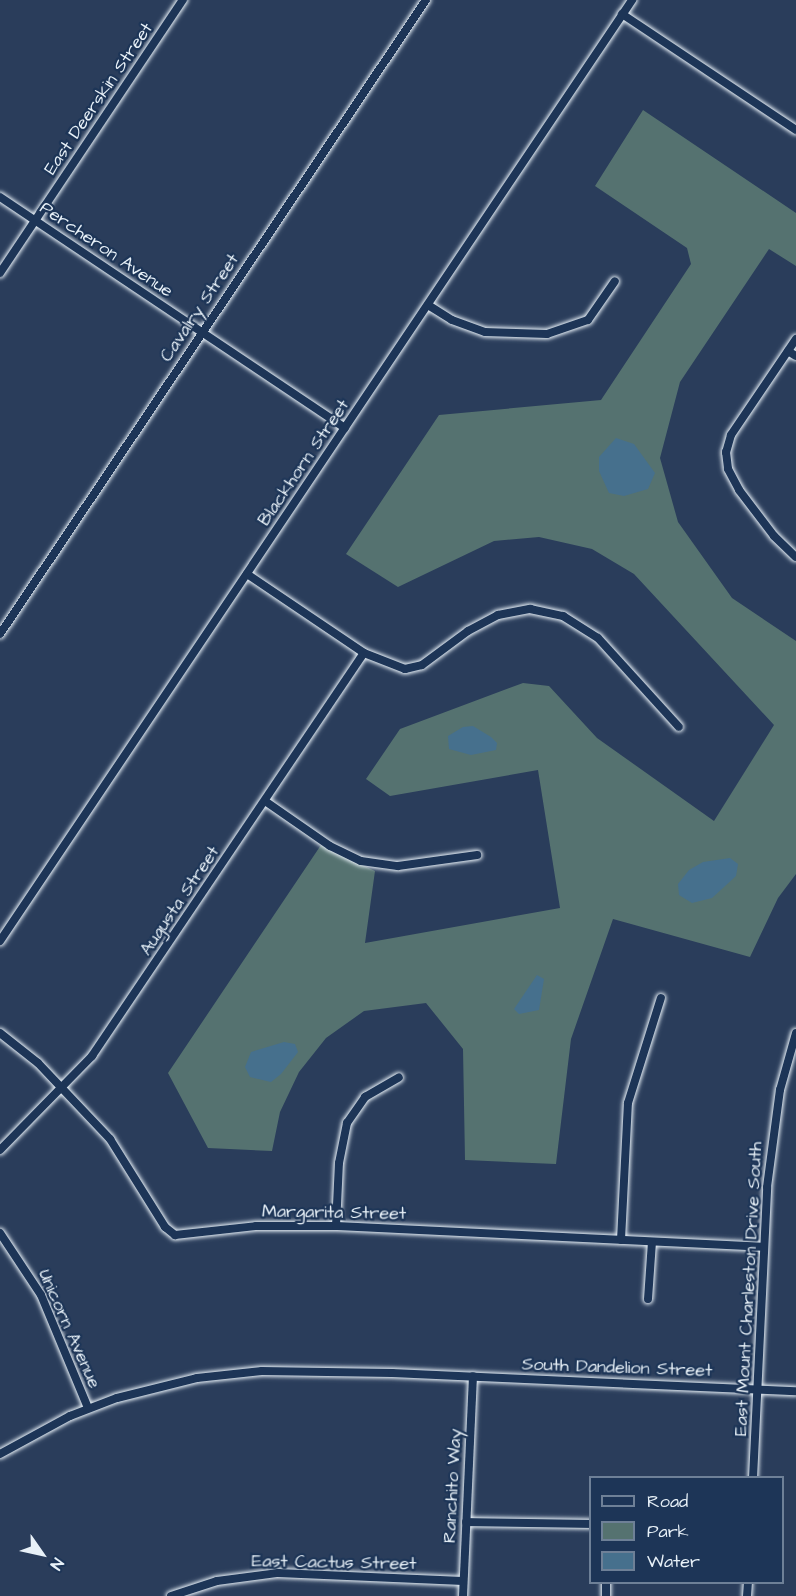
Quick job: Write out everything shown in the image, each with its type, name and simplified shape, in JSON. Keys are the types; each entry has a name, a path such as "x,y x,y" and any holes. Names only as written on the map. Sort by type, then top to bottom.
{"street":[{"name":"East Deerskin Street","path":"0,273 183,0"},
{"name":"Cavalry Street","path":"0,634 426,0"},
{"name":"Blackhorn Street","path":"0,941 632,0"},
{"path":"622,14 796,130"},
{"name":"Percheron Avenue","path":"0,197 345,428"},
{"path":"428,305 452,320 485,332 554,333 588,320 615,280"},
{"path":"796,339 731,435 726,462 739,490 774,536 796,557"},
{"path":"788,351 796,356"},
{"path":"247,574 364,652 392,666 414,668 498,615 530,609 550,612 582,625 598,638 679,727"},
{"name":"Augusta Street","path":"0,1150 64,1088 117,1021 364,652"},
{"path":"265,801 330,846 361,861 398,866 477,855"},
{"path":"621,1240 628,1103 661,998"},
{"name":"Margarita Street","path":"0,1033 64,1088 110,1139 165,1227 176,1234 256,1226 336,1226 763,1247"},
{"name":"East Mount Charleston Drive South","path":"753,1476 763,1247 772,1136 780,1090 796,1034"},
{"path":"336,1226 339,1163 347,1123 365,1097 399,1077"},
{"name":"Unicorn Avenue","path":"0,1233 41,1295 88,1408"},
{"path":"648,1299 652,1242"},
{"name":"South Dandelion Street","path":"0,1454 88,1408 156,1387 233,1373 302,1370 378,1372 796,1391"},
{"name":"Ranchito Way","path":"463,1596 473,1376"},
{"path":"466,1522 589,1524"},
{"name":"East Cactus Street","path":"171,1596 217,1581 278,1573 463,1581"}],"green space":[{"path":"643,110 796,213 796,266 769,249 680,382 660,458 678,522 732,598 796,641 796,874 778,898 750,957 613,919 571,1039 556,1164 465,1160 463,1049 426,1003 364,1011 326,1038 299,1072 280,1112 272,1151 208,1148 168,1073 321,845 375,871 365,943 560,908 538,770 390,796 366,779 400,729 523,683 549,686 597,738 714,821 774,725 634,574 592,549 539,537 494,541 398,587 346,554 439,415 601,400 691,264 687,248 595,186"}],"water":[{"path":"616,438 634,444 655,473 648,489 624,496 609,493 599,471 599,457"},
{"path":"473,726 497,743 496,750 471,755 449,749 448,736 463,727"},
{"path":"730,858 738,864 736,876 712,898 692,903 679,895 678,884 689,870 703,862"},
{"path":"537,975 544,979 539,1010 519,1014 514,1009"},
{"path":"284,1042 295,1044 298,1052 281,1074 271,1082 250,1077 245,1067 251,1052"}]}
